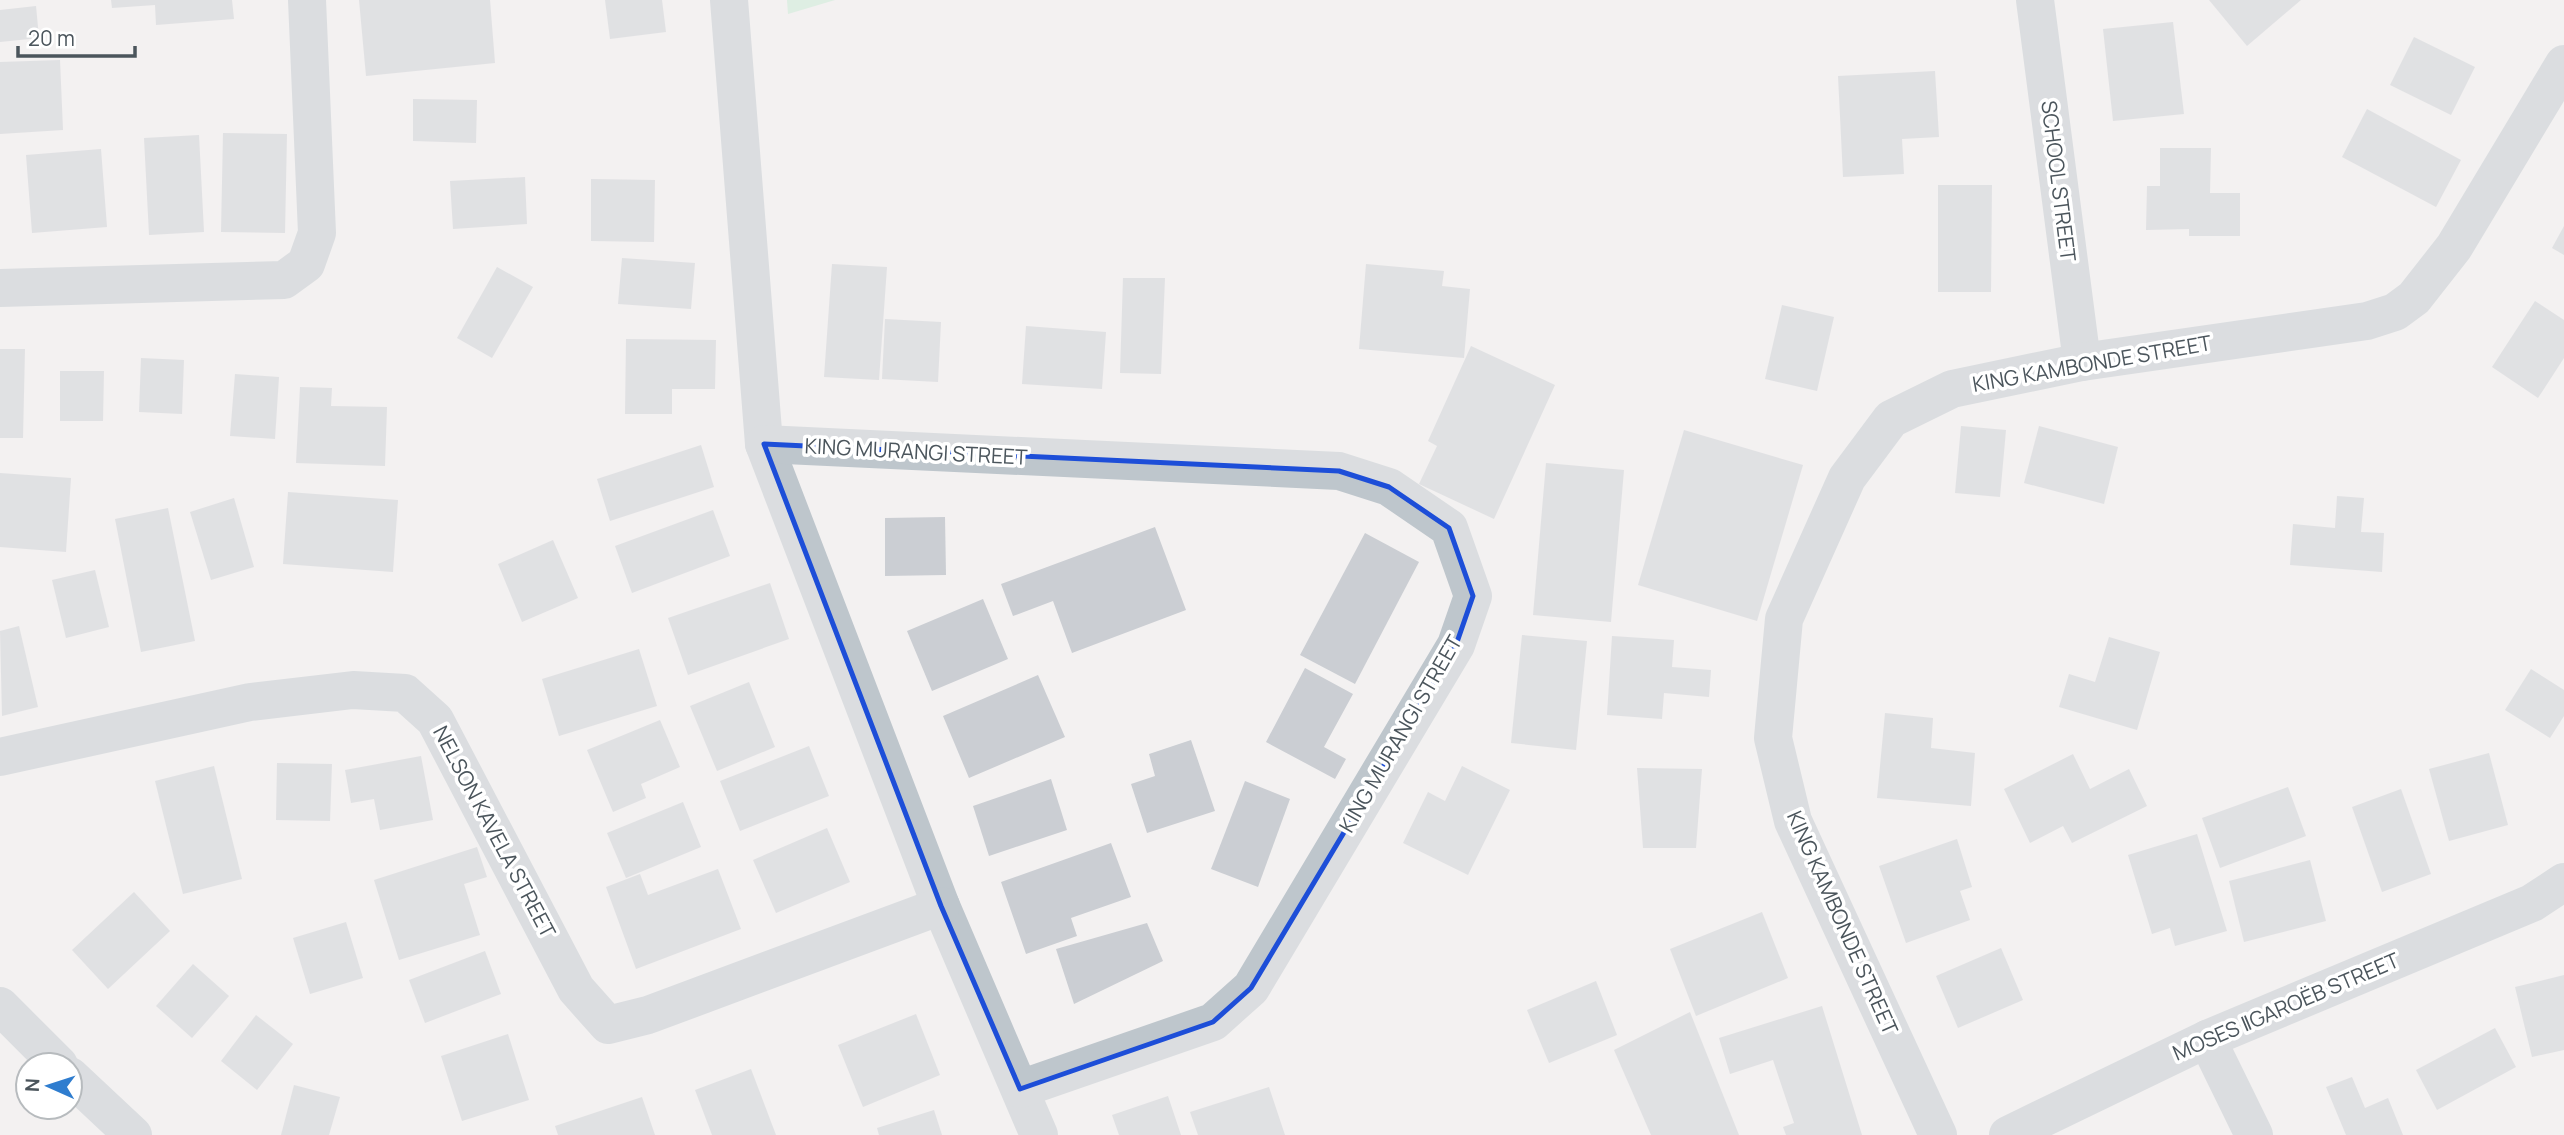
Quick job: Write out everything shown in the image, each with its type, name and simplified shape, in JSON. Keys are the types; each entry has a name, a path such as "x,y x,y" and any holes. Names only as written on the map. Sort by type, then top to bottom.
{"street":[{"path":"0,288 284,280 306,264 317,233 307,0"},
{"path":"729,0 764,444 941,906 1040,1135"},
{"name":"SCHOOL STREET","path":"2035,0 2082,362"},
{"name":"KING KAMBONDE STREET","path":"1938,1135 1793,821 1773,738 1784,618 1847,478 1892,419 1952,389 2082,362 2367,321 2395,312 2414,298 2454,247 2564,64"},
{"name":"KING MURANGI STREET","path":"764,444 1339,471 1389,487 1449,528 1472,596 1456,645 1251,988 1213,1022 1020,1089"},
{"name":"NELSON KAVELA STREET","path":"0,757 250,702 353,690 405,693 435,720 576,989 608,1025 648,1014 941,906"},
{"name":"MOSES ǁGAROËB STREET","path":"2008,1135 2207,1039 2532,903 2564,882"},
{"path":"0,1006 45,1051"},
{"path":"2207,1039 2254,1135"},
{"path":"84,1089 133,1135"}],"highlighted area":[{"path":"764,444 1339,471 1389,487 1449,528 1473,596 1456,645 1251,988 1213,1022 1020,1089 941,906"}],"green space":[{"path":"787,0 835,0 788,14"}],"building":[{"path":"111,0 232,0 234,19 156,25 155,5 112,8"},
{"path":"359,0 490,0 495,63 366,76"},
{"path":"605,0 662,0 666,32 610,39"},
{"path":"2209,0 2301,0 2247,46"},
{"path":"36,6 39,38 0,42 0,10"},
{"path":"2173,22 2184,114 2113,121 2103,29"},
{"path":"2414,37 2475,67 2451,115 2390,85"},
{"path":"60,60 63,130 0,134 0,62"},
{"path":"1935,71 1939,137 1902,139 1904,174 1843,177 1838,76"},
{"path":"413,99 477,100 476,143 413,141"},
{"path":"2367,109 2461,160 2436,207 2342,157"},
{"path":"223,133 287,134 285,233 221,232"},
{"path":"199,135 204,232 149,235 144,138"},
{"path":"2160,148 2211,148 2210,193 2240,193 2240,236 2189,236 2189,229 2146,230 2147,186 2160,186"},
{"path":"101,149 107,227 32,233 26,155"},
{"path":"525,177 527,224 453,229 450,181"},
{"path":"591,179 655,180 654,242 591,241"},
{"path":"1938,185 1992,185 1991,292 1938,292"},
{"path":"2564,226 2564,255 2552,248"},
{"path":"622,258 695,263 691,309 618,304"},
{"path":"832,264 887,267 879,380 824,377"},
{"path":"1366,264 1444,271 1442,286 1470,289 1464,358 1359,349"},
{"path":"497,267 533,287 492,358 457,338"},
{"path":"1123,278 1165,278 1161,374 1120,373"},
{"path":"2535,301 2564,320 2564,358 2538,398 2492,367"},
{"path":"1782,305 1834,317 1817,391 1765,379"},
{"path":"885,319 941,322 938,382 882,379"},
{"path":"1026,326 1106,332 1102,389 1022,384"},
{"path":"626,339 716,340 715,389 672,389 672,414 625,414"},
{"path":"1471,346 1555,385 1494,519 1419,484 1437,446 1428,441"},
{"path":"0,349 25,349 23,438 0,438"},
{"path":"141,358 184,360 182,414 139,412"},
{"path":"60,371 104,371 103,421 60,421"},
{"path":"235,374 279,377 275,439 230,436"},
{"path":"300,387 332,388 331,406 387,407 385,466 296,463"},
{"path":"1961,426 2006,430 2000,497 1955,493"},
{"path":"2039,426 2118,447 2104,504 2024,483"},
{"path":"1684,430 1803,465 1757,621 1638,585"},
{"path":"701,445 714,487 610,521 597,479"},
{"path":"1546,463 1624,470 1611,622 1533,615"},
{"path":"0,473 71,478 66,552 0,547"},
{"path":"288,492 398,500 393,572 283,564"},
{"path":"2337,496 2364,498 2361,532 2384,533 2382,572 2290,565 2293,524 2335,528"},
{"path":"234,498 254,567 211,580 190,512"},
{"path":"168,508 195,641 141,652 115,519"},
{"path":"713,510 730,556 632,593 615,546"},
{"path":"945,517 946,575 885,576 885,518"},
{"path":"1155,527 1186,610 1072,653 1053,601 1013,616 1001,584"},
{"path":"1365,533 1419,562 1355,684 1300,655"},
{"path":"553,540 578,598 522,622 498,564"},
{"path":"95,570 109,627 66,638 52,580"},
{"path":"770,583 789,639 688,675 668,618"},
{"path":"983,599 1008,659 932,691 907,631"},
{"path":"19,626 38,707 2,716 0,631"},
{"path":"1522,635 1587,641 1576,750 1511,743"},
{"path":"1612,636 1674,640 1672,667 1711,670 1709,697 1664,693 1662,719 1607,715"},
{"path":"2109,637 2160,652 2137,730 2059,707 2069,674 2095,682"},
{"path":"639,649 657,706 559,736 542,679"},
{"path":"1305,668 1353,694 1324,747 1346,759 1335,779 1266,742"},
{"path":"2531,669 2564,690 2564,716 2550,738 2505,710"},
{"path":"1038,675 1065,737 969,778 943,716"},
{"path":"749,682 775,747 717,771 690,706"},
{"path":"1885,713 1933,718 1931,748 1975,753 1971,806 1877,798"},
{"path":"660,720 680,767 641,784 646,798 613,812 587,750"},
{"path":"1191,740 1215,811 1147,833 1131,784 1155,776 1149,754"},
{"path":"809,746 829,796 740,831 720,781"},
{"path":"2489,753 2508,825 2449,841 2429,769"},
{"path":"2073,754 2090,789 2129,769 2147,806 2072,843 2063,826 2030,843 2004,789"},
{"path":"421,756 433,820 380,830 374,799 351,803 345,770"},
{"path":"277,763 332,764 330,821 276,820"},
{"path":"214,766 242,879 183,894 155,781"},
{"path":"1462,766 1510,790 1468,875 1403,843 1428,792 1445,801"},
{"path":"1637,768 1702,769 1696,848 1643,848"},
{"path":"1051,779 1067,830 989,856 973,806"},
{"path":"1245,781 1290,799 1258,887 1211,869"},
{"path":"2288,787 2306,836 2220,868 2202,818"},
{"path":"2401,789 2431,874 2382,892 2352,807"},
{"path":"683,802 701,847 626,878 607,833"},
{"path":"827,828 850,882 776,913 753,860"},
{"path":"2197,834 2227,931 2175,946 2170,928 2152,934 2128,855"},
{"path":"1957,839 1972,887 1960,891 1970,920 1906,943 1879,866"},
{"path":"1111,843 1131,897 1071,918 1077,936 1026,954 1001,882"},
{"path":"477,847 487,877 464,884 480,935 399,960 374,880"},
{"path":"2310,860 2326,921 2244,942 2229,881"},
{"path":"718,869 741,929 636,969 606,887 640,874 648,895"},
{"path":"134,892 170,931 108,989 72,950"},
{"path":"1762,912 1788,978 1696,1016 1670,949"},
{"path":"346,922 363,978 310,994 293,938"},
{"path":"1147,923 1163,961 1074,1004 1056,949"},
{"path":"2001,948 2023,1000 1958,1028 1936,976"},
{"path":"485,951 501,994 425,1023 409,980"},
{"path":"193,964 229,996 192,1038 156,1006"},
{"path":"2564,975 2564,1050 2532,1057 2515,987"},
{"path":"1596,981 1617,1035 1549,1063 1527,1010"},
{"path":"1822,1006 1862,1135 1786,1135 1783,1127 1794,1123 1773,1060 1730,1074 1719,1038"},
{"path":"1690,1012 1739,1135 1651,1135 1614,1050"},
{"path":"916,1014 940,1075 863,1107 838,1045"},
{"path":"256,1015 293,1044 257,1090 221,1061"},
{"path":"2495,1028 2516,1067 2437,1110 2416,1070"},
{"path":"508,1034 529,1100 462,1121 441,1056"},
{"path":"751,1069 776,1135 712,1135 695,1090"},
{"path":"2352,1077 2365,1108 2388,1098 2403,1135 2346,1135 2326,1087"},
{"path":"294,1085 340,1097 329,1135 281,1135"},
{"path":"1269,1087 1285,1135 1198,1135 1190,1112"},
{"path":"1168,1096 1181,1135 1119,1135 1112,1115"},
{"path":"642,1097 655,1135 558,1135 555,1126"},
{"path":"934,1110 942,1135 879,1135 877,1128"}]}
